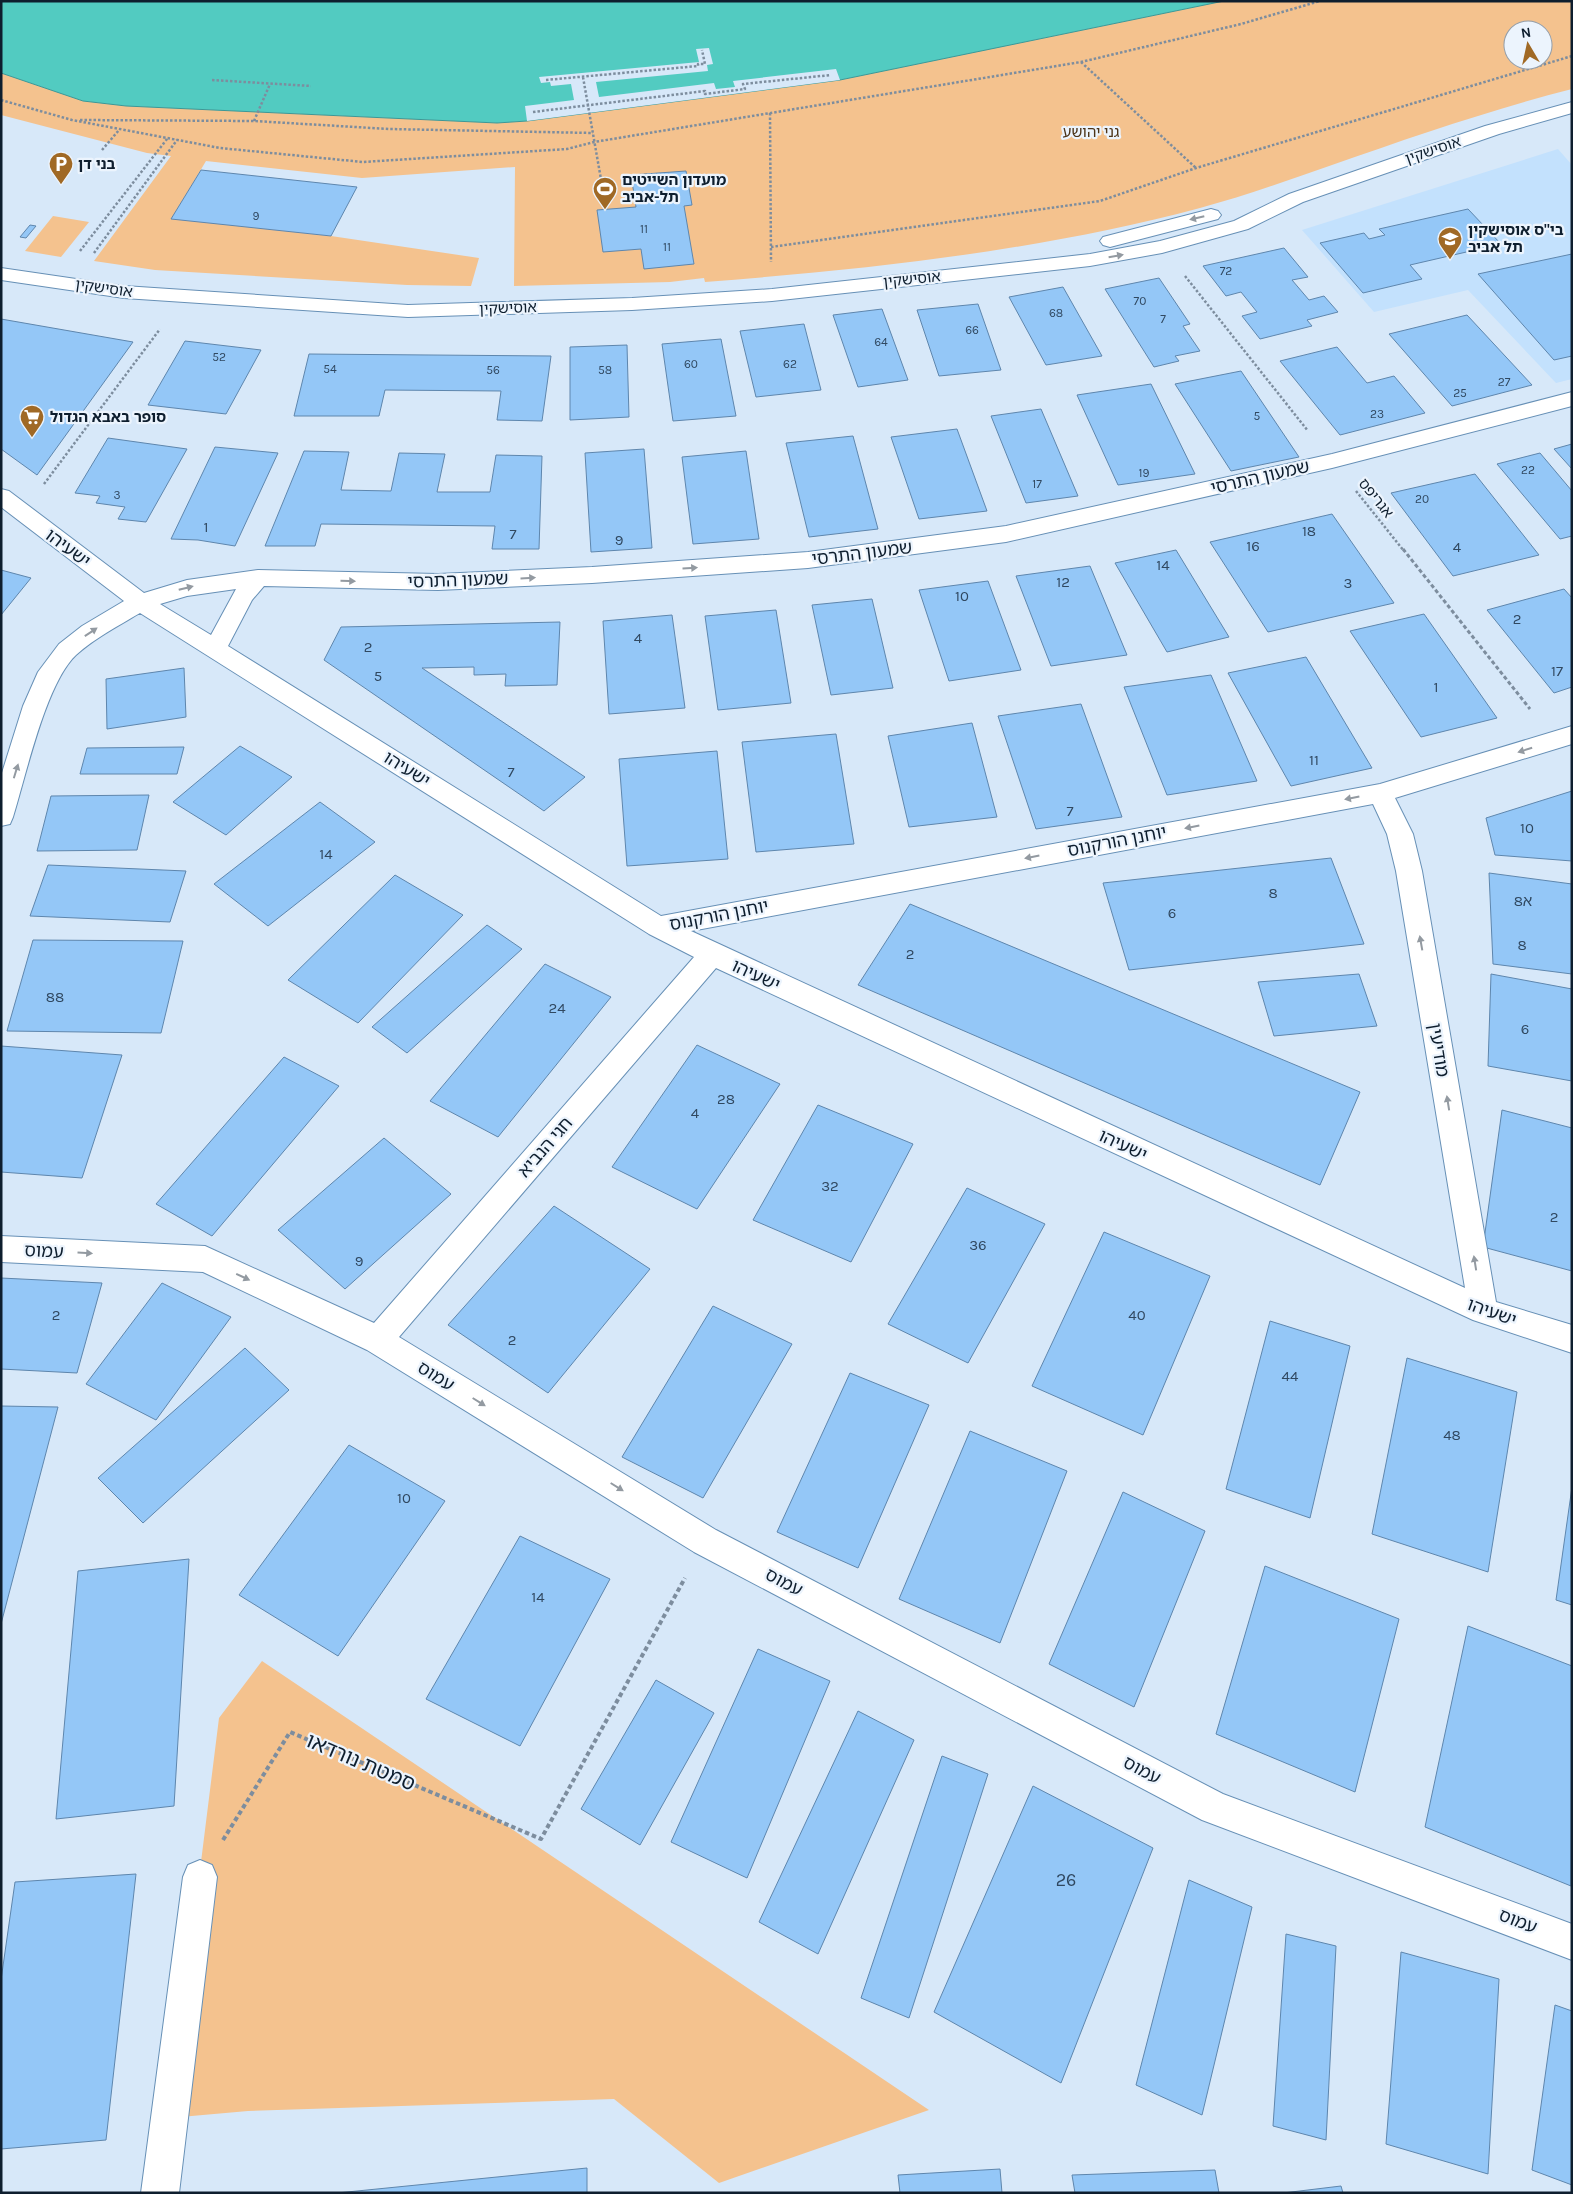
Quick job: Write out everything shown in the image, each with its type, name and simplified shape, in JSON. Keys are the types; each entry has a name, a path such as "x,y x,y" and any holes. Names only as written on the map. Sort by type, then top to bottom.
{"street":[{"name":"אוסישקין","path":"1,274 124,292 408,311 632,304 772,295 1090,260 1162,247 1241,225 1296,198 1492,130 1572,107"},
{"name":"שמעון התרסי","path":"1,817 36,706 50,672 67,650 90,632 140,602 187,588 258,578 438,582 592,575 808,560 1006,534 1332,461 1572,399"},
{"name":"ישעיהו","path":"1,496 140,602 658,926 712,954 1483,1311 1572,1340"},
{"path":"215,649 243,596 258,578"},
{"name":"יוחנן הורקנוס","path":"658,926 1380,793 1563,738"},
{"name":"מודיעין","path":"1380,793 1400,834 1409,871 1483,1311"},
{"name":"חגי הנביא","path":"378,1340 712,954"},
{"name":"עמוס","path":"1,1249 205,1259 378,1340 705,1541 1214,1808 1572,1942"},
{"path":"160,2193 200,1877"}],"path":[{"path":"1,100 72,120 166,139 220,148 363,162 567,149 594,142 1081,62 1241,24 1320,1"},
{"path":"546,80 698,66 698,64 705,64 702,50"},
{"path":"771,248 1100,201 1196,168 1572,56"},
{"path":"1081,62 1196,168"},
{"path":"533,112 705,91 705,94 745,89 743,84 831,75"},
{"path":"583,77 605,202"},
{"path":"212,80 311,86"},
{"path":"254,121 270,84"},
{"path":"770,113 772,295"},
{"path":"72,120 254,121 389,129 593,133"},
{"path":"102,150 120,130"},
{"path":"64,283 166,139"},
{"path":"64,283 177,140"},
{"name":"אגריפס","path":"1180,269 1332,461 1563,738"},
{"path":"23,513 184,296"},
{"name":"סמטת נורדאו","path":"200,1877 290,1732 541,1840 705,1541"}],"shaded area":[{"path":"1,1 1224,1 840,80 527,121 497,123 126,106 83,101 1,73"},
{"name":"בי\"ס אוסישקין תל אביב","path":"1558,149 1572,165 1572,379 1556,383 1468,290 1374,312 1302,230"}],"green space":[{"name":"גני יהושע","path":"1224,1 1572,1 1572,89 1451,124 1267,188 1200,208 1139,223 1016,247 830,271 705,282 704,278 670,282 514,286 515,167 362,178 206,161 172,218 331,236 479,258 471,286 407,285 155,270 94,261 171,156 147,153 1,115 1,73 83,101 126,106 497,123 527,121 840,80"},
{"path":"53,216 89,222 61,257 25,251"},
{"path":"262,1661 929,2110 719,2183 614,2099 248,2111 169,2118 219,1718"}],"pier":[{"path":"709,48 713,64 707,65 708,71 596,82 599,97 714,83 716,89 735,87 733,81 836,69 840,80 527,121 525,106 574,100 571,84 551,86 550,82 541,83 539,77 699,62 696,49"}],"building":[{"path":"201,170 357,187 331,236 171,219"},
{"path":"686,171 692,205 684,206 694,264 644,269 641,249 603,252 597,210 636,207 631,175"},
{"path":"1468,209 1501,244 1410,265 1422,279 1363,293 1320,243 1364,233 1369,239 1385,235 1379,229"},
{"path":"30,225 36,226 26,238 20,237"},
{"path":"1284,248 1308,277 1292,280 1309,300 1324,296 1338,312 1307,320 1312,326 1260,339 1242,316 1257,312 1241,292 1226,296 1203,266"},
{"path":"1572,254 1572,356 1554,360 1478,274"},
{"path":"1159,278 1190,324 1183,326 1200,351 1175,356 1179,361 1154,367 1105,289"},
{"path":"1063,287 1102,356 1046,365 1009,297"},
{"path":"978,304 1001,370 939,376 917,310"},
{"path":"882,309 908,380 858,387 833,315"},
{"path":"1467,315 1532,385 1452,406 1389,334"},
{"path":"1,319 133,342 37,475 1,449"},
{"path":"804,324 821,390 756,397 740,331"},
{"path":"721,339 736,416 673,421 662,344"},
{"path":"185,341 261,350 226,414 148,405"},
{"path":"627,345 629,417 570,420 570,347"},
{"path":"1337,347 1367,383 1394,376 1425,413 1340,435 1280,361"},
{"path":"309,354 551,356 542,421 497,420 501,391 385,390 379,416 294,416"},
{"path":"1241,371 1299,457 1231,471 1175,384"},
{"path":"1151,384 1195,474 1118,485 1077,395"},
{"path":"1041,409 1078,496 1026,503 991,416"},
{"path":"957,429 987,511 919,519 891,437"},
{"path":"853,436 878,529 809,537 786,443"},
{"path":"108,438 187,449 146,522 118,519 125,507 96,503 100,496 75,493"},
{"path":"1572,444 1572,469 1554,449"},
{"path":"215,447 278,453 235,546 198,540 171,539"},
{"path":"644,449 652,548 591,552 585,453"},
{"path":"304,451 349,452 341,490 391,491 399,453 445,454 437,492 490,492 496,455 542,456 539,549 492,549 495,526 321,524 315,546 265,546"},
{"path":"746,451 759,539 693,544 682,457"},
{"path":"1540,453 1572,491 1572,536 1560,539 1497,464"},
{"path":"1475,474 1539,555 1453,576 1391,493"},
{"path":"1332,514 1394,603 1268,632 1210,542"},
{"path":"1176,550 1229,637 1167,652 1115,563"},
{"path":"1090,566 1127,655 1051,666 1016,576"},
{"path":"1,570 31,578 1,615"},
{"path":"988,581 1021,670 949,681 919,590"},
{"path":"1564,589 1572,598 1572,687 1554,693 1487,610"},
{"path":"872,599 893,688 831,695 812,605"},
{"path":"776,610 791,703 718,710 705,616"},
{"path":"1424,614 1497,718 1421,737 1350,631"},
{"path":"672,615 685,708 609,714 603,621"},
{"path":"560,622 557,685 505,686 506,674 474,675 474,667 422,668 585,777 544,811 324,660 341,627"},
{"path":"1306,657 1372,768 1291,786 1228,673"},
{"path":"184,668 186,717 107,729 106,679"},
{"path":"1211,675 1257,781 1167,795 1124,687"},
{"path":"1081,704 1122,817 1036,829 998,716"},
{"path":"972,723 997,817 909,827 888,736"},
{"path":"836,734 854,844 756,852 742,742"},
{"path":"240,746 292,777 226,835 173,802"},
{"path":"184,747 177,774 80,774 87,748"},
{"path":"717,751 728,859 627,866 619,759"},
{"path":"1572,791 1572,861 1495,855 1486,818"},
{"path":"149,795 137,850 37,851 51,796"},
{"path":"320,802 375,842 268,926 214,884"},
{"path":"1331,858 1364,944 1129,970 1103,883"},
{"path":"48,865 186,871 170,922 30,916"},
{"path":"1489,873 1572,884 1572,974 1493,964"},
{"path":"395,875 463,915 358,1023 288,980"},
{"path":"910,904 1360,1092 1320,1185 858,985"},
{"path":"487,925 522,949 407,1053 372,1027"},
{"path":"33,940 183,941 161,1033 7,1031"},
{"path":"545,964 611,997 498,1137 430,1101"},
{"path":"1359,974 1377,1026 1274,1036 1258,982"},
{"path":"1491,974 1572,989 1572,1081 1488,1066"},
{"path":"697,1045 780,1084 697,1209 612,1167"},
{"path":"1,1046 122,1055 82,1178 1,1172"},
{"path":"284,1057 339,1086 212,1236 156,1204"},
{"path":"818,1105 913,1144 851,1262 753,1220"},
{"path":"1502,1110 1572,1128 1572,1271 1483,1247"},
{"path":"384,1138 451,1194 345,1289 278,1230"},
{"path":"967,1188 1045,1224 968,1363 888,1324"},
{"path":"554,1206 650,1269 548,1393 448,1325"},
{"path":"1104,1232 1210,1276 1143,1435 1032,1386"},
{"path":"1,1278 102,1283 77,1373 1,1369"},
{"path":"162,1283 231,1317 156,1420 86,1384"},
{"path":"713,1306 792,1344 703,1498 622,1457"},
{"path":"1270,1321 1350,1346 1310,1518 1226,1489"},
{"path":"245,1348 289,1390 143,1523 98,1478"},
{"path":"1407,1358 1517,1392 1488,1572 1372,1534"},
{"path":"850,1373 929,1405 858,1568 777,1532"},
{"path":"1,1406 58,1407 1,1624"},
{"path":"970,1431 1067,1471 1000,1643 899,1599"},
{"path":"349,1445 445,1501 338,1656 239,1595"},
{"path":"1572,1487 1572,1605 1556,1600"},
{"path":"1123,1492 1205,1531 1134,1707 1049,1664"},
{"path":"520,1536 610,1579 520,1746 426,1699"},
{"path":"189,1559 174,1806 56,1819 78,1571"},
{"path":"1265,1566 1399,1619 1355,1792 1216,1734"},
{"path":"1468,1626 1572,1666 1571,1886 1425,1827"},
{"path":"758,1649 830,1681 747,1878 671,1842"},
{"path":"656,1680 714,1713 640,1845 581,1809"},
{"path":"858,1711 914,1740 818,1954 759,1922"},
{"path":"942,1756 988,1774 909,2018 861,1998"},
{"path":"1033,1786 1153,1848 1061,2083 934,2012"},
{"path":"136,1874 106,2140 1,2149 1,1980 15,1882"},
{"path":"1189,1880 1252,1907 1202,2115 1136,2085"},
{"path":"1286,1934 1336,1946 1326,2140 1273,2126"},
{"path":"1401,1952 1499,1979 1488,2174 1386,2144"},
{"path":"1555,2005 1572,2011 1572,2185 1532,2170"},
{"path":"587,2168 587,2193 337,2193"},
{"path":"1000,2169 1002,2193 900,2193 898,2175"},
{"path":"1215,2170 1219,2193 1075,2193 1072,2175"},
{"path":"1341,2186 1343,2193 1283,2193"}],"place":[{"name":"בני דן","path":"61,185"},
{"name":"מועדון השייטים תל-אביב","path":"605,210"},
{"name":"בי\"ס אוסישקין תל אביב","path":"1450,260"},
{"name":"סופר באבא הגדול","path":"32,438"}]}
